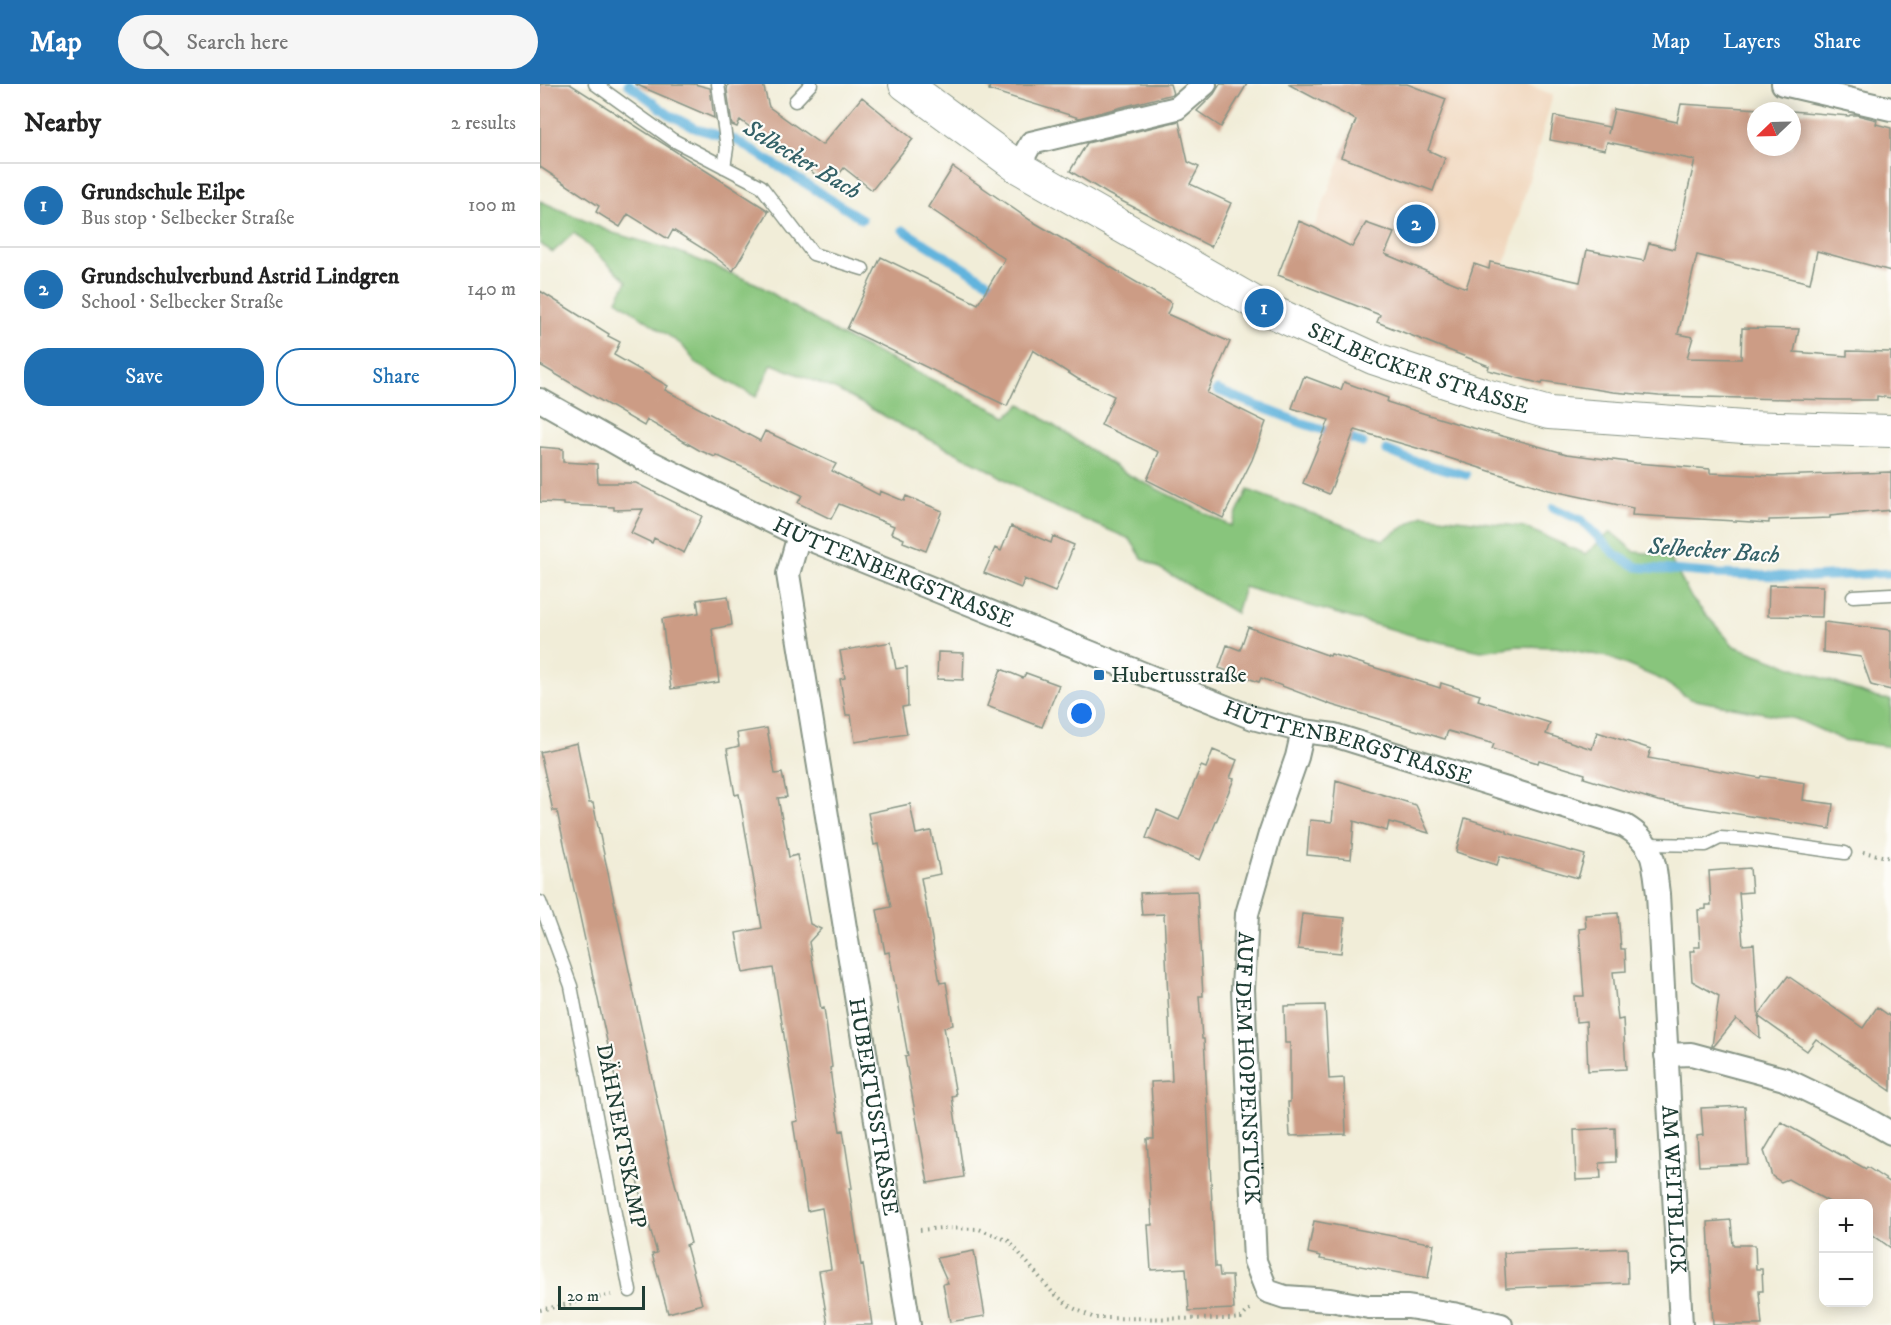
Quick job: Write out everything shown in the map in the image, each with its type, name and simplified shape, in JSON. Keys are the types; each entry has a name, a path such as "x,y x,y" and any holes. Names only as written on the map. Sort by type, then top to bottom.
{"main road":[{"name":"SELBECKER STRASSE","path":"905,84 1018,167 1264,308 1373,358 1482,394 1550,413 1744,427 1891,431"}],"street":[{"path":"1018,167 1031,144 1177,108 1205,84"},
{"path":"1784,84 1891,109"},
{"name":"HÜTTENBERGSTRASSE","path":"540,400 642,458 799,535 1253,718 1303,731 1334,735 1625,826 1638,833 1647,844"},
{"name":"HUBERTUSSTRASSE","path":"799,535 788,574 909,1325"},
{"name":"AUF DEM HOPPENSTÜCK","path":"1303,731 1247,914 1243,988 1254,1261 1267,1291 1285,1297 1330,1300 1370,1316"},
{"path":"1647,844 1652,856 1658,894 1666,1055 1691,1054 1784,1079 1891,1133"},
{"name":"AM WEITBLICK","path":"1666,1055 1681,1325"},
{"path":"1370,1316 1408,1307 1501,1325"}],"lane":[{"path":"595,84 673,140 761,186 813,254 863,269"},
{"path":"718,84 727,148 724,166"},
{"path":"795,101 811,84"},
{"path":"1853,596 1891,594"},
{"path":"1647,844 1706,845 1720,838 1753,840 1845,853"},
{"name":"DÄHNERTSKAMP","path":"540,902 571,986 630,1291"}],"path":[{"path":"1845,853 1859,851 1891,858"},
{"path":"894,1232 942,1228 979,1230 1009,1241 1052,1292 1071,1307 1094,1318 1241,1318"},
{"path":"540,1310 630,1291"}],"shaded area":[{"path":"1370,84 1526,84 1553,95 1475,360 1377,322 1380,314 1278,275 1299,221 1314,227"}],"green space":[{"path":"540,201 613,233 679,252 757,284 836,333 1007,416 1021,404 1127,474 1231,526 1248,490 1383,540 1423,515 1524,527 1585,554 1611,532 1635,552 1668,555 1692,599 1734,646 1877,698 1891,700 1891,747 1843,740 1796,719 1690,699 1660,679 1608,657 1556,647 1517,646 1481,651 1418,637 1244,587 1236,613 1142,558 1130,539 1041,501 988,469 837,390 772,364 756,397 697,364 682,345 617,300 627,281 574,233 553,252 540,244"}],"building":[{"path":"540,84 570,84 769,211 733,271 710,253 673,230 668,239 628,214 620,227 596,212 599,206 540,167"},
{"path":"635,84 694,84 710,88 714,118"},
{"path":"728,84 763,84 769,107 822,145 862,97 913,139 872,190 844,168 830,185 740,120 737,127 732,125"},
{"path":"990,84 1170,84 1173,94 1079,118 989,90"},
{"path":"1220,84 1247,84 1221,127 1197,111 1214,94"},
{"path":"1288,84 1407,84 1446,99 1428,150 1445,158 1433,191 1341,157 1356,120"},
{"path":"1681,104 1747,108 1747,156 1801,156 1801,112 1857,115 1877,120 1876,124 1891,128 1891,271 1817,251 1810,283 1697,255 1678,334 1693,337 1687,358 1741,359 1742,328 1799,329 1794,352 1847,356 1847,351 1891,352 1891,398 1877,396 1877,400 1836,400 1659,396 1613,392 1543,381 1542,384 1488,370 1489,366 1377,322 1380,315 1278,275 1299,221 1352,247 1366,223 1394,233 1385,254 1466,288 1474,264 1489,269 1490,262 1580,282 1587,250 1644,261 1649,243 1674,249 1695,160 1607,142 1605,150 1550,140 1554,116 1609,127 1608,134 1614,109 1677,122"},
{"path":"1179,121 1188,162 1199,167 1190,184 1231,203 1211,247 1108,194 1070,171 1087,143"},
{"path":"953,167 1030,220 1172,303 1167,314 1230,342 1207,393 1266,422 1252,460 1223,518 1147,480 1159,452 1101,425 1114,396 1078,379 1033,350 1007,406 847,329 881,257 978,304 1005,259 928,207"},
{"path":"540,291 620,342 614,355 668,386 665,390 760,441 765,431 836,464 832,471 879,495 880,491 904,501 906,496 942,511 926,551 903,542 904,539 891,533 894,526 839,504 831,519 798,503 802,495 716,455 715,457 699,450 647,420 644,426 540,365"},
{"path":"1304,376 1341,390 1344,382 1388,398 1387,402 1567,454 1710,469 1710,473 1774,476 1891,472 1891,510 1830,516 1830,518 1769,520 1769,523 1632,515 1633,508 1549,490 1355,430 1329,494 1303,483 1329,420 1292,408"},
{"path":"540,447 563,449 563,462 597,464 598,483 636,483 702,516 684,553 654,538 652,543 631,533 643,509 614,510 614,507 540,502"},
{"path":"1011,526 1051,543 1053,536 1074,545 1055,592 1024,579 1021,588 984,573 995,548 1001,551"},
{"path":"1769,585 1823,586 1822,617 1768,616"},
{"path":"728,596 732,625 712,629 719,682 671,689 662,619 699,613 697,600"},
{"path":"1824,622 1891,630 1891,690 1871,685 1861,657 1823,652"},
{"path":"1248,627 1330,656 1331,654 1440,688 1441,683 1480,695 1478,700 1550,723 1546,734 1592,749 1597,732 1651,749 1648,758 1760,778 1761,776 1805,783 1803,800 1833,804 1830,829 1658,801 1584,778 1585,774 1492,749 1494,744 1448,731 1445,739 1332,705 1261,678 1259,682 1219,668 1227,645 1240,650"},
{"path":"891,642 896,669 907,667 908,706 902,707 907,734 855,742 851,715 846,715 840,679 845,678 840,651"},
{"path":"938,652 964,653 963,680 937,679"},
{"path":"1001,669 1023,678 1026,673 1059,685 1042,727 987,706"},
{"path":"767,728 775,774 782,773 787,797 778,798 789,857 797,855 810,924 821,929 809,942 821,1009 824,1008 832,1084 840,1131 843,1130 852,1188 849,1188 872,1325 828,1325 819,1271 831,1269 822,1208 807,1211 793,1122 798,1121 773,968 743,973 736,933 762,928 739,794 735,795 727,749 739,746 737,733"},
{"path":"577,743 589,803 593,803 668,1157 691,1243 686,1245 702,1304 668,1313 652,1254 657,1253 640,1193 557,811 553,811 540,752"},
{"path":"1213,750 1237,760 1230,778 1234,779 1200,860 1146,838 1157,810 1179,820 1201,766 1206,768"},
{"path":"1336,780 1416,805 1429,833 1389,822 1387,831 1354,821 1351,859 1307,855 1310,820 1332,822"},
{"path":"910,804 916,834 931,831 940,874 921,878 940,983 946,982 953,1025 944,1027 956,1095 952,1096 964,1177 928,1183 889,952 885,953 877,910 891,907 878,844 874,845 868,813"},
{"path":"1465,818 1507,831 1507,833 1585,855 1578,878 1500,856 1497,865 1456,852"},
{"path":"1750,868 1752,892 1739,893 1743,945 1754,944 1760,1038 1736,1019 1712,1046 1719,996 1692,981 1690,951 1695,951 1694,947 1700,947 1698,910 1706,909 1706,905 1711,905 1709,871"},
{"path":"1197,891 1203,996 1199,996 1202,1039 1204,1039 1215,1267 1219,1267 1220,1276 1232,1276 1234,1309 1189,1311 1186,1268 1151,1270 1148,1225 1152,1225 1147,1139 1154,1139 1151,1082 1172,1081 1164,914 1142,915 1140,893"},
{"path":"1618,913 1621,949 1625,949 1626,971 1613,972 1618,1020 1623,1019 1626,1069 1588,1071 1586,1021 1576,1022 1574,996 1584,996 1579,929 1586,928 1585,915"},
{"path":"1302,914 1345,918 1341,953 1298,949"},
{"path":"1788,976 1863,1028 1877,1007 1891,1017 1891,1091 1816,1039 1807,1051 1758,1016"},
{"path":"1325,1005 1329,1079 1344,1078 1346,1134 1290,1136 1288,1102 1290,1102 1290,1043 1285,1043 1284,1006"},
{"path":"1745,1106 1748,1164 1699,1166 1697,1136 1703,1135 1701,1108"},
{"path":"1781,1122 1866,1169 1867,1167 1891,1183 1891,1248 1873,1235 1873,1199 1824,1199 1788,1179 1781,1182 1772,1176 1764,1151"},
{"path":"1615,1128 1616,1162 1600,1163 1601,1179 1576,1180 1574,1130"},
{"path":"1731,1220 1733,1245 1755,1245 1756,1269 1762,1269 1763,1291 1759,1291 1762,1325 1713,1325 1708,1222"},
{"path":"1314,1221 1434,1244 1428,1278 1320,1259 1321,1256 1308,1253"},
{"path":"1627,1248 1628,1283 1506,1288 1504,1253"},
{"path":"974,1251 985,1316 950,1322 943,1284 948,1283 937,1258"}],"waterway":[{"name":"Selbecker Bach","path":"628,84 670,115 697,129 736,140 862,219"},
{"name":"Selbecker Bach","path":"903,230 999,289"},
{"name":"Selbecker Bach","path":"1217,390 1304,424 1363,443"},
{"name":"Selbecker Bach","path":"1386,450 1408,459 1466,475"},
{"name":"Selbecker Bach","path":"1553,508 1581,520 1616,555 1637,567 1719,574 1809,577 1891,573"}],"place":[{"name":"Grundschulverbund Astrid Lindgren","path":"1416,224"},
{"name":"Grundschule Eilpe","path":"1264,308"},
{"name":"Hubertusstraße","path":"1099,675"}]}
